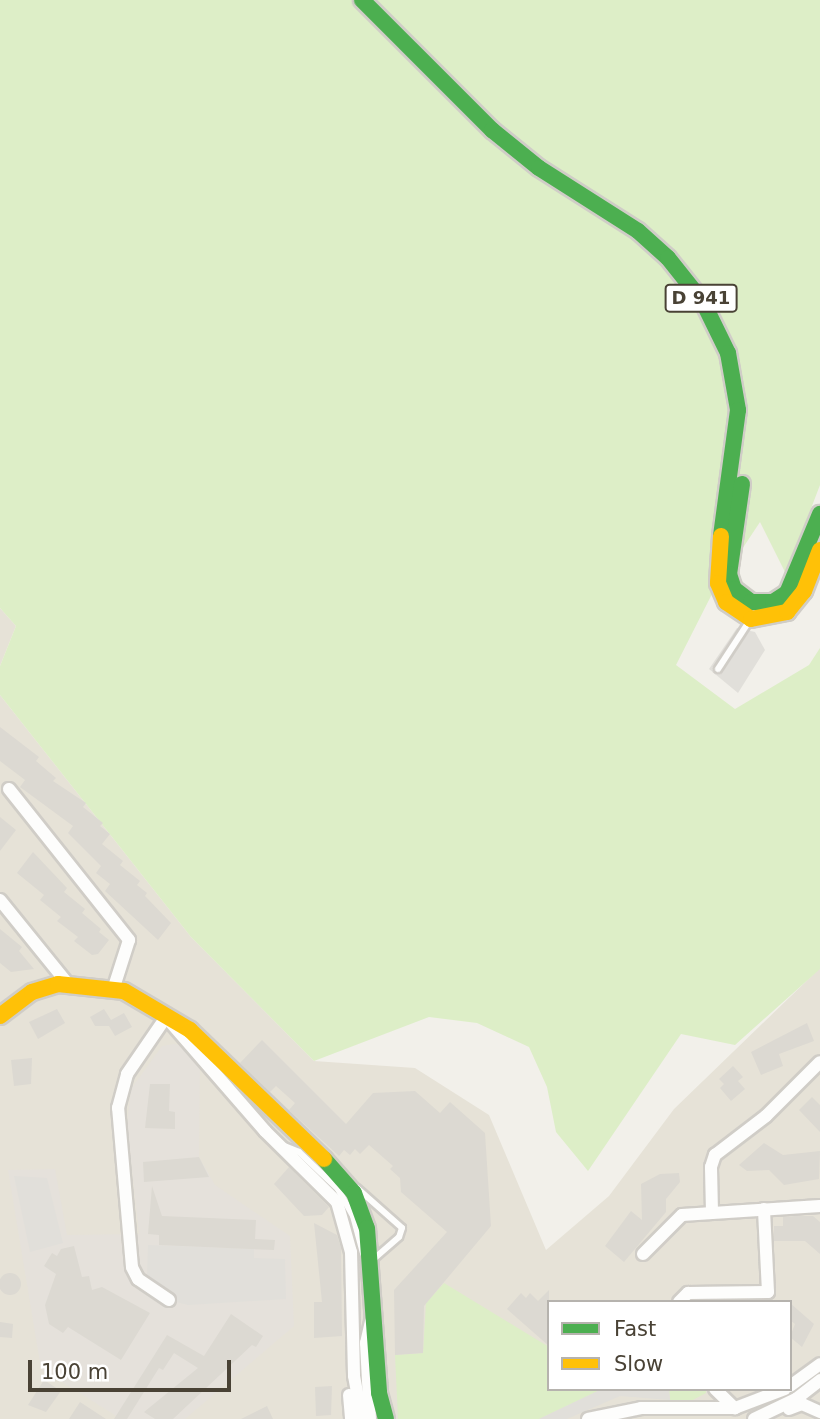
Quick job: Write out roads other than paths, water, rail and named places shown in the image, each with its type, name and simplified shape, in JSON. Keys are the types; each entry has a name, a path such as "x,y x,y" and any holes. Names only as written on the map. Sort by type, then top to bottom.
{"main road":[{"name":"D 941","path":"362,0 492,130 538,168 646,238 704,302 728,353 738,410 736,447 716,563 718,583 730,606 754,611"},
{"name":"D 941","path":"380,0 499,122 545,159 639,219 677,253 711,294 743,364 749,416 729,574 737,593 754,611"},
{"path":"754,611 774,602 789,590 820,514"},
{"path":"754,611 775,617 792,608 820,550"},
{"path":"3,1010 32,992 68,984 114,987 190,1030 334,1168 360,1206 371,1261 379,1393 386,1419"}],"street":[{"path":"9,789 129,940 114,987"},
{"path":"0,900 68,984"},
{"path":"169,1300 142,1282 132,1267 118,1108 127,1074 166,1017 277,1143 331,1194 345,1219 351,1252 354,1376 362,1419"},
{"path":"712,1212 710,1167 715,1155 766,1116 820,1062"},
{"path":"643,1254 679,1216 820,1206"},
{"path":"681,1300 688,1293 768,1292 764,1209"},
{"path":"370,1419 366,1343 374,1309"},
{"path":"351,1419 347,1371 354,1333"},
{"path":"792,1385 820,1364"},
{"path":"754,1419 802,1404 820,1410 819,1381"},
{"path":"754,1419 796,1399 819,1381"},
{"path":"717,1391 735,1408"},
{"path":"588,1419 641,1408 735,1408 780,1391"}],"lane":[{"path":"718,669 754,611"},
{"path":"277,1143 299,1152 338,1189 353,1216 363,1255 371,1261 399,1237 402,1228 334,1168"}]}
